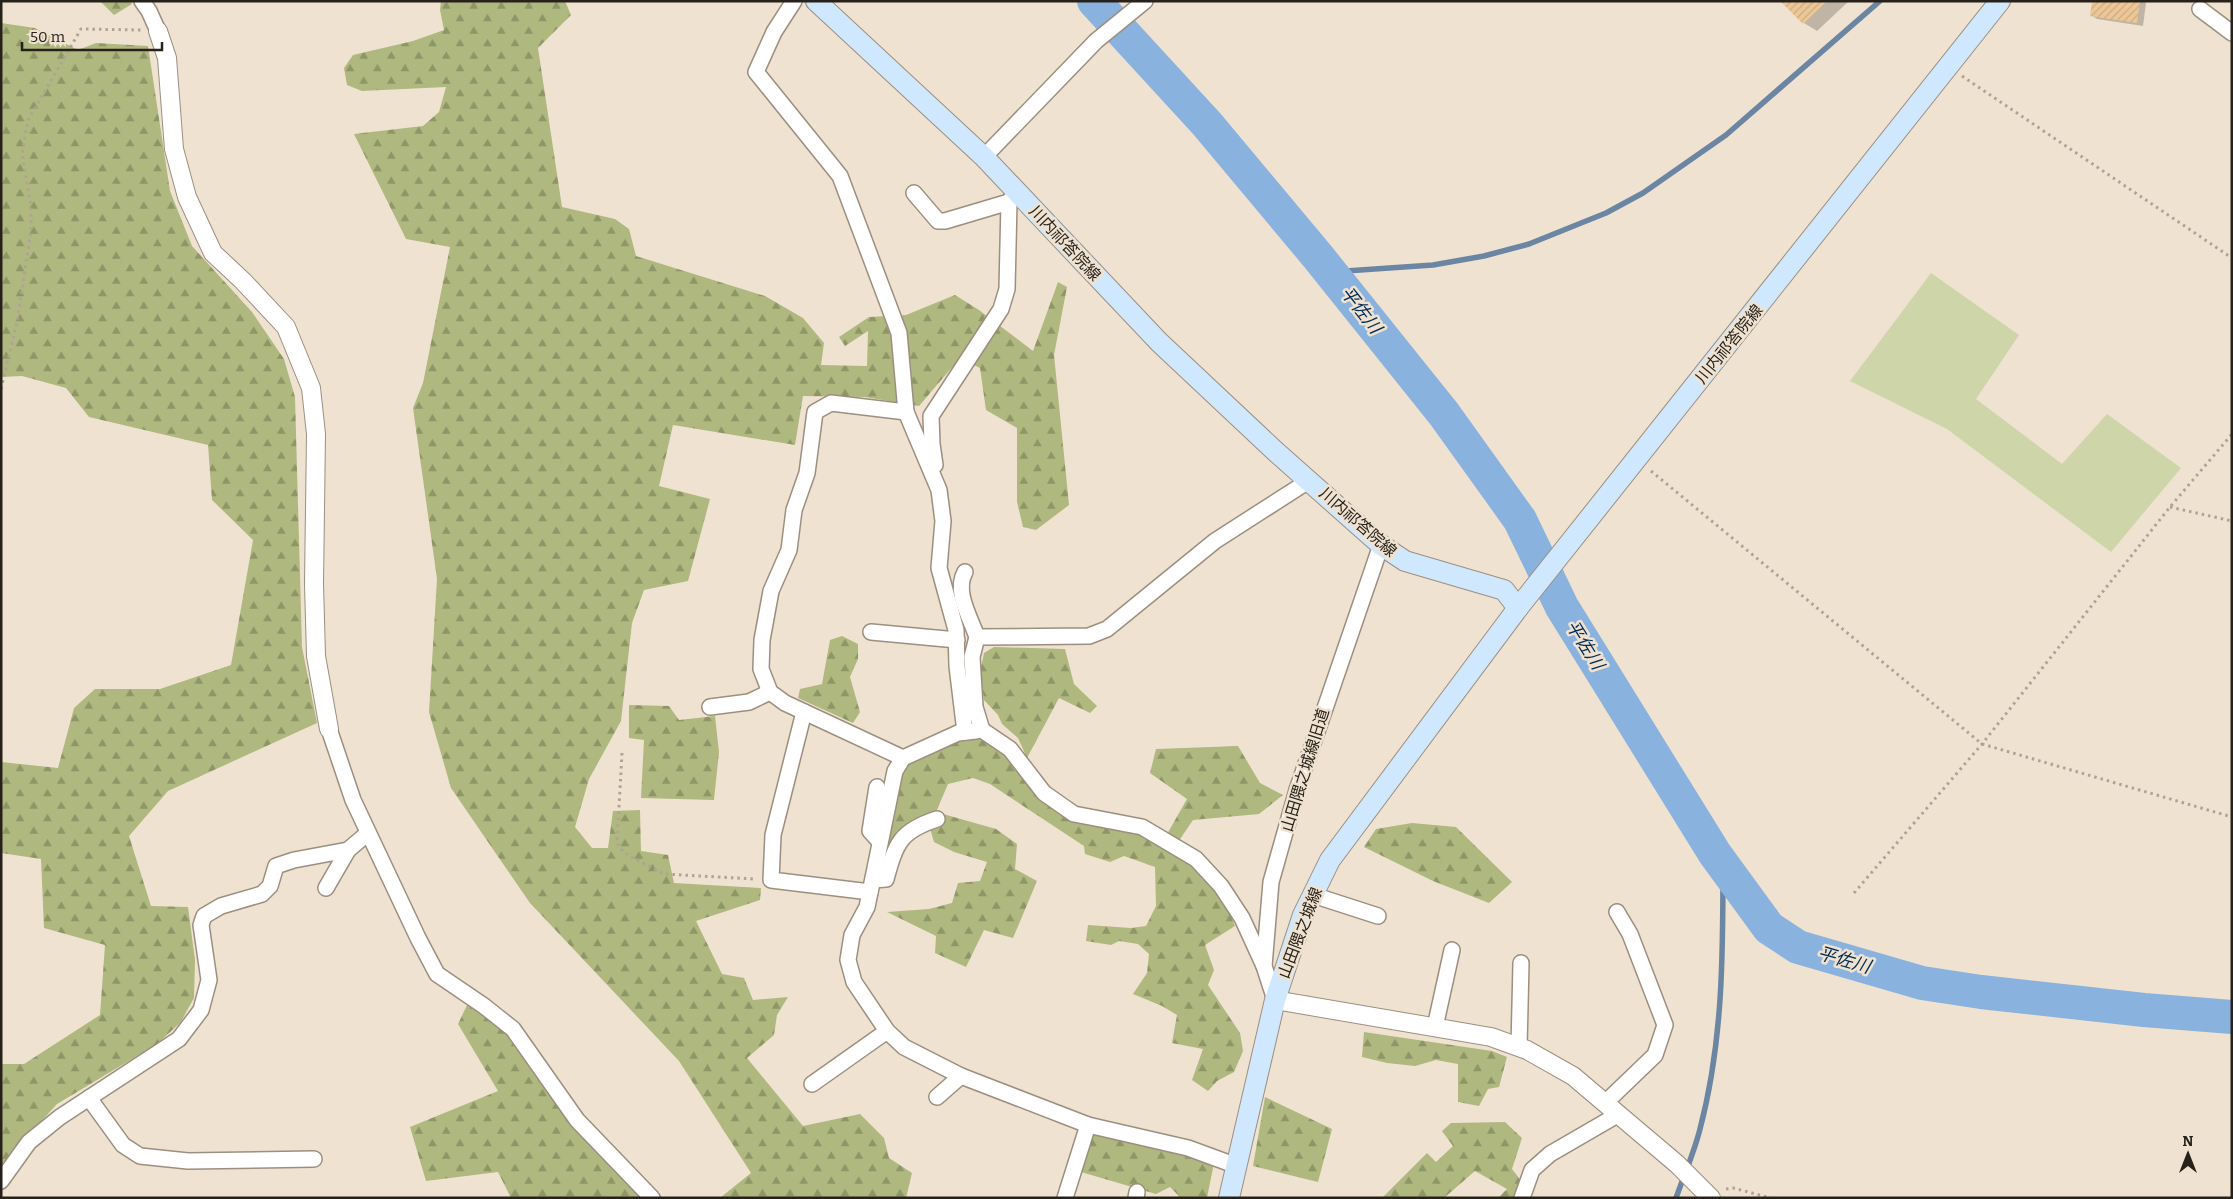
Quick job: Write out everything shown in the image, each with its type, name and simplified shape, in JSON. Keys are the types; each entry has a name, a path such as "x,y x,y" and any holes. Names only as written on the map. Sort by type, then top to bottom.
{"main road":[{"name":"川内祁答院線","path":"816,1 984,157 1013,196 1160,342 1275,451 1310,480 1381,545 1405,561 1504,590 1518,608 2000,1"},
{"name":"山田隈之城線","path":"1229,1198 1275,1000 1303,915 1330,860 1518,608"}],"street":[{"path":"142,1 158,31 167,58 174,149 187,196 213,253 244,281 286,327 311,388 316,434 314,584 316,656 328,729 353,800 437,974 484,1006 513,1029 577,1120 652,1198"},
{"path":"794,1 774,32 756,72 840,176 899,334 906,412 939,490"},
{"path":"984,157 1096,41 1145,1"},
{"path":"2200,9 2232,33"},
{"path":"914,194 938,221 945,222 1013,196 1007,289 1001,309 931,416 932,444 943,521 939,568 956,630 957,666 965,732"},
{"path":"903,758 785,704 770,692 761,669 762,640 771,591 788,550 794,510 807,473 815,412 831,403 906,412"},
{"path":"977,636 1089,636 1107,629 1215,541 1310,480"},
{"name":"山田隈之城線旧道","path":"1275,1000 1264,966 1271,882 1297,790 1342,652 1381,545"},
{"path":"965,572 960,581 961,591 977,636 972,657 975,708 982,730 1010,749 1044,793 1074,814 1142,827 1196,859 1221,886 1242,918 1264,966"},
{"path":"871,632 957,640"},
{"path":"710,707 749,702 770,692"},
{"path":"804,712 773,835 771,880 871,886 886,879 893,852 903,836 918,825 936,819"},
{"path":"982,730 958,733 903,758 895,771 867,907 852,935 848,960 854,982 887,1031 904,1047 962,1076 1088,1125 1188,1148 1236,1166"},
{"path":"877,788 870,831 880,842"},
{"path":"326,888 348,850 368,833"},
{"path":"1,1181 29,1142 60,1117 179,1039 201,1010 209,980 201,925 204,916 221,906 262,894 270,886 276,866 294,860 348,850"},
{"path":"1313,895 1378,916"},
{"path":"1605,1103 1655,1055 1665,1025 1630,934 1617,912"},
{"path":"1435,1027 1452,950"},
{"path":"1519,1047 1521,963"},
{"path":"1275,1000 1491,1037 1519,1047 1573,1076 1677,1164 1710,1196"},
{"path":"812,1084 887,1031"},
{"path":"937,1097 962,1076"},
{"path":"89,1098 123,1145 140,1156 188,1161 314,1159"},
{"path":"1522,1198 1532,1170 1550,1154 1619,1114"},
{"path":"1065,1198 1088,1125"}],"path":[{"path":"1,389 17,322 31,231 31,206 22,154 28,120 81,28 158,31"},
{"path":"1949,67 2232,258"},
{"path":"1854,893 1982,744 2170,507 2232,434"},
{"path":"1637,460 1982,744 2232,817"},
{"path":"2170,507 2232,521"},
{"path":"622,753 617,843 624,853 664,874 771,880"},
{"path":"1710,1196 1733,1188 1771,1198"}],"green space":[{"path":"100,1 130,1 132,4 114,15"},
{"path":"441,1 565,1 571,15 538,48 562,207 615,219 629,229 636,256 765,296 803,318 824,343 821,365 867,366 868,331 845,346 839,337 869,317 906,315 955,295 979,310 1033,351 1058,282 1067,287 1054,355 1069,505 1036,530 1023,527 1017,502 1017,428 986,410 980,368 960,358 919,406 865,397 803,396 795,445 673,425 659,486 710,499 688,581 644,590 632,623 621,721 589,779 575,827 592,848 608,848 613,811 640,810 641,851 668,855 674,883 761,888 760,900 696,921 722,974 744,978 753,1000 788,997 777,1015 774,1035 747,1058 803,1126 860,1114 884,1138 889,1158 912,1173 906,1198 720,1198 751,1173 679,1061 530,903 451,788 429,712 437,579 413,408 423,383 450,247 406,239 354,134 423,126 439,112 446,87 362,91 347,85 344,68 353,55 413,41 444,30 440,10"},
{"path":"1,23 35,28 78,50 96,43 148,46 170,191 192,246 252,312 284,359 295,397 302,647 317,723 168,791 129,836 151,906 188,907 195,960 194,998 180,1023 157,1044 57,1104 1,1165 1,1064 24,1064 100,1015 105,945 44,928 41,859 1,853 1,762 58,768 74,708 95,689 160,689 231,665 253,540 212,500 208,445 89,417 66,388 22,376 1,377"},
{"path":"1931,273 2019,335 1976,399 2062,464 2107,414 2181,468 2111,552 1947,429 1850,381"},
{"path":"842,636 858,644 858,659 850,677 860,712 853,723 798,698 800,689 822,684 830,640"},
{"path":"994,647 1065,649 1074,684 1097,706 1090,713 1059,698 1027,758 1018,738 1002,724 998,715 984,700 980,672 984,653"},
{"path":"629,705 669,706 679,720 715,716 719,752 714,800 641,798 644,740 629,738"},
{"path":"982,735 1010,753 1043,797 1131,831 1186,857 1223,898 1235,926 1205,945 1214,970 1208,985 1240,1033 1243,1051 1234,1072 1217,1081 1208,1091 1192,1080 1203,1049 1172,1043 1177,1015 1162,1006 1133,994 1147,973 1149,954 1138,944 1119,941 1111,945 1086,941 1088,925 1131,928 1146,926 1156,906 1155,867 1124,856 1110,862 1085,854 1084,846 990,784 973,778 948,784 936,812 996,829 1017,844 1015,869 1037,881 1013,938 984,930 966,967 935,953 936,936 887,912 929,909 952,903 958,883 980,881 987,862 954,852 934,842 929,825 884,847 899,773 905,762 958,738"},
{"path":"1238,746 1260,783 1283,795 1259,814 1193,820 1178,842 1166,836 1187,799 1150,773 1156,749"},
{"path":"1412,823 1456,827 1512,882 1489,903 1433,881 1364,847 1376,829"},
{"path":"468,1003 509,1035 643,1198 511,1198 498,1172 426,1181 410,1127 498,1091 458,1024"},
{"path":"1364,1032 1492,1051 1507,1057 1499,1087 1488,1089 1479,1106 1458,1102 1458,1064 1436,1060 1415,1066 1387,1063 1362,1057"},
{"path":"1265,1097 1332,1129 1318,1182 1253,1166"},
{"path":"1505,1122 1522,1138 1512,1169 1522,1182 1515,1198 1498,1198 1507,1189 1475,1171 1444,1198 1382,1198 1427,1153 1436,1162 1453,1146 1442,1131 1451,1123"},
{"path":"1091,1131 1214,1163 1207,1198 1177,1198 1179,1196 1170,1187 1156,1194 1081,1172"}],"building":[{"path":"1780,1 1827,1 1803,24"},
{"path":"2092,1 2140,1 2137,23 2090,16"}],"waterway":[{"name":"平佐川","path":"1094,1 1207,124 1319,258 1444,414 1520,520 1562,607 1715,854 1769,928 1798,947 1922,983 1981,992 2144,1010 2232,1017"},
{"path":"1331,272 1433,265 1484,256 1529,244 1606,213 1643,193 1726,135 1880,1"},
{"path":"1676,1198 1698,1138 1713,1064 1722,964 1723,864"}]}
